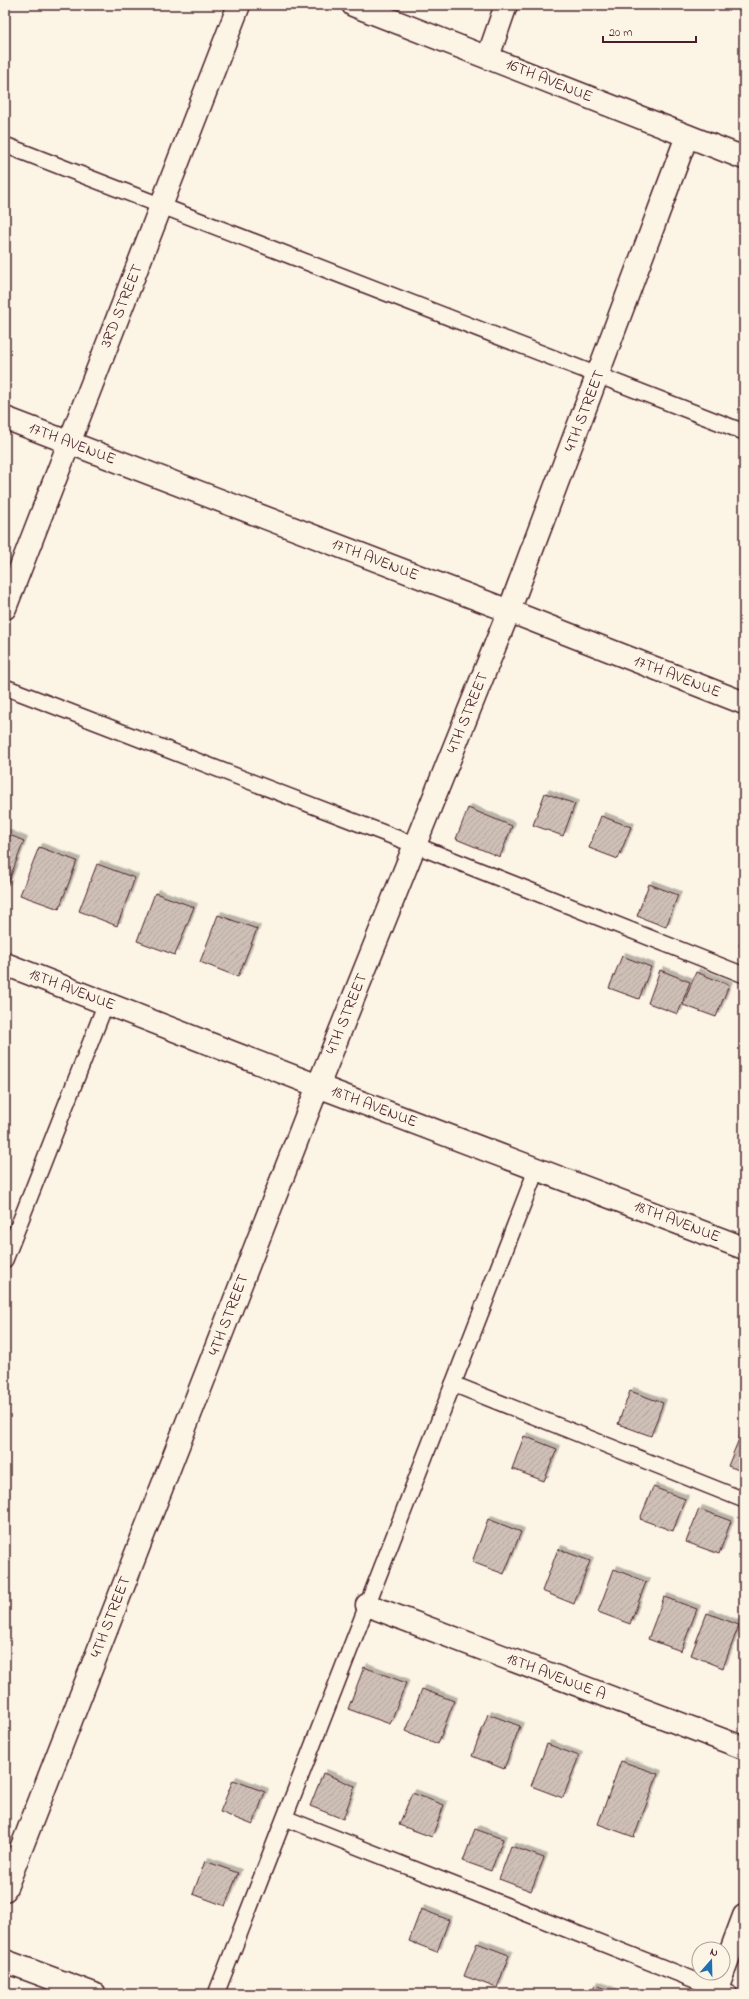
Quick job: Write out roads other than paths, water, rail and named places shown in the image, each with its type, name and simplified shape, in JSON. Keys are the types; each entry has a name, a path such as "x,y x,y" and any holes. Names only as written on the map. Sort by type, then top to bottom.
{"street":[{"name":"3RD STREET","path":"5,608 239,5"},
{"name":"16TH AVENUE","path":"353,5 744,158"},
{"path":"488,57 506,5"},
{"name":"4TH STREET","path":"5,1890 318,1086 509,611 599,376 687,136"},
{"name":"17TH AVENUE","path":"5,418 509,611 744,703"},
{"name":"18TH AVENUE","path":"5,964 318,1086 744,1248"},
{"name":"18TH AVENUE A","path":"368,1605 744,1748"},
{"path":"721,1985 744,1916"},
{"path":"5,1961 94,1994"}],"lane":[{"path":"5,146 744,432"},
{"path":"5,687 415,845 744,975"},
{"path":"5,1260 106,1003"},
{"path":"216,1994 537,1168"},
{"path":"453,1384 744,1500"},
{"path":"285,1818 721,1985"}]}
